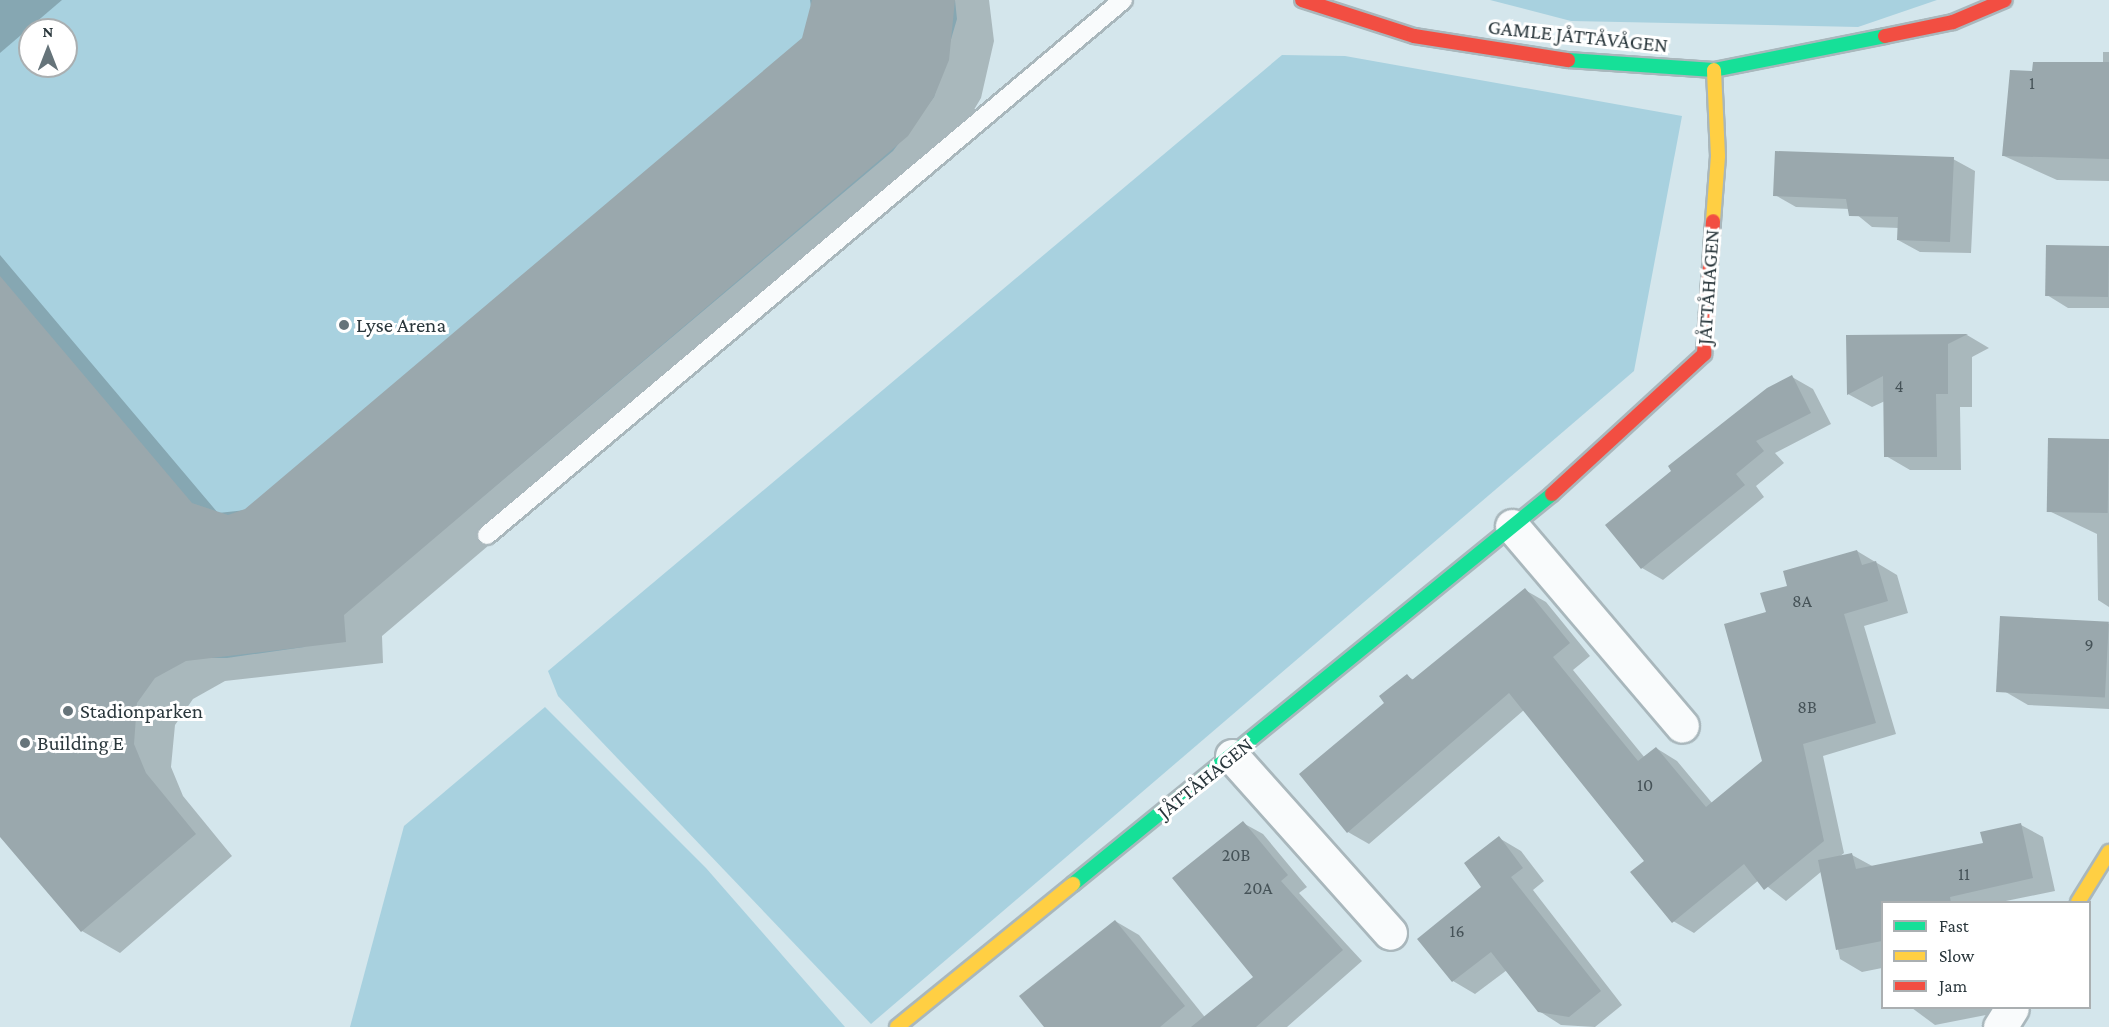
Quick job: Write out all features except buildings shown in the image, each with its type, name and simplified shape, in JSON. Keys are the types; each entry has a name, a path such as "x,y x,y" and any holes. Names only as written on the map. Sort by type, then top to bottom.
{"street":[{"name":"GAMLE JÅTTÅVÅGEN","path":"1302,0 1414,36 1518,56 1714,70 1953,22 2005,0"},
{"name":"JÅTTÅHAGEN","path":"897,1027 1581,470 1704,354 1718,156 1714,70"},
{"path":"1512,526 1682,726"},
{"path":"1232,756 1390,933"},
{"path":"2079,901 2109,852"},
{"path":"2000,1027 2011,1009"}],"lane":[{"path":"487,535 1123,0"}],"shaded area":[{"name":"Lyse Arena","path":"0,0 955,0 957,19 934,97 893,151 304,647 227,658 207,658 0,501"},
{"path":"1490,0 1937,0 1858,27 1571,21"},
{"path":"1282,55 1345,56 1682,116 1634,371 871,1024 558,696 548,671"},
{"path":"545,707 706,868 845,1027 350,1027 404,826"}],"traffic: fast":[{"path":"1568,60 1714,70 1885,36"},
{"path":"1073,884 1552,494"}],"traffic: slow":[{"path":"1713,221 1718,156 1714,70"},
{"path":"2079,901 2109,852"},
{"path":"897,1027 1073,884"}],"traffic: jam":[{"path":"1302,0 1414,36 1568,60"},
{"path":"1885,36 1953,22 2005,0"},
{"path":"1552,494 1704,354 1713,221"}],"place":[{"name":"Lyse Arena","path":"344,325"},
{"name":"Stadionparken","path":"68,711"},
{"name":"Building E","path":"25,743"}]}
